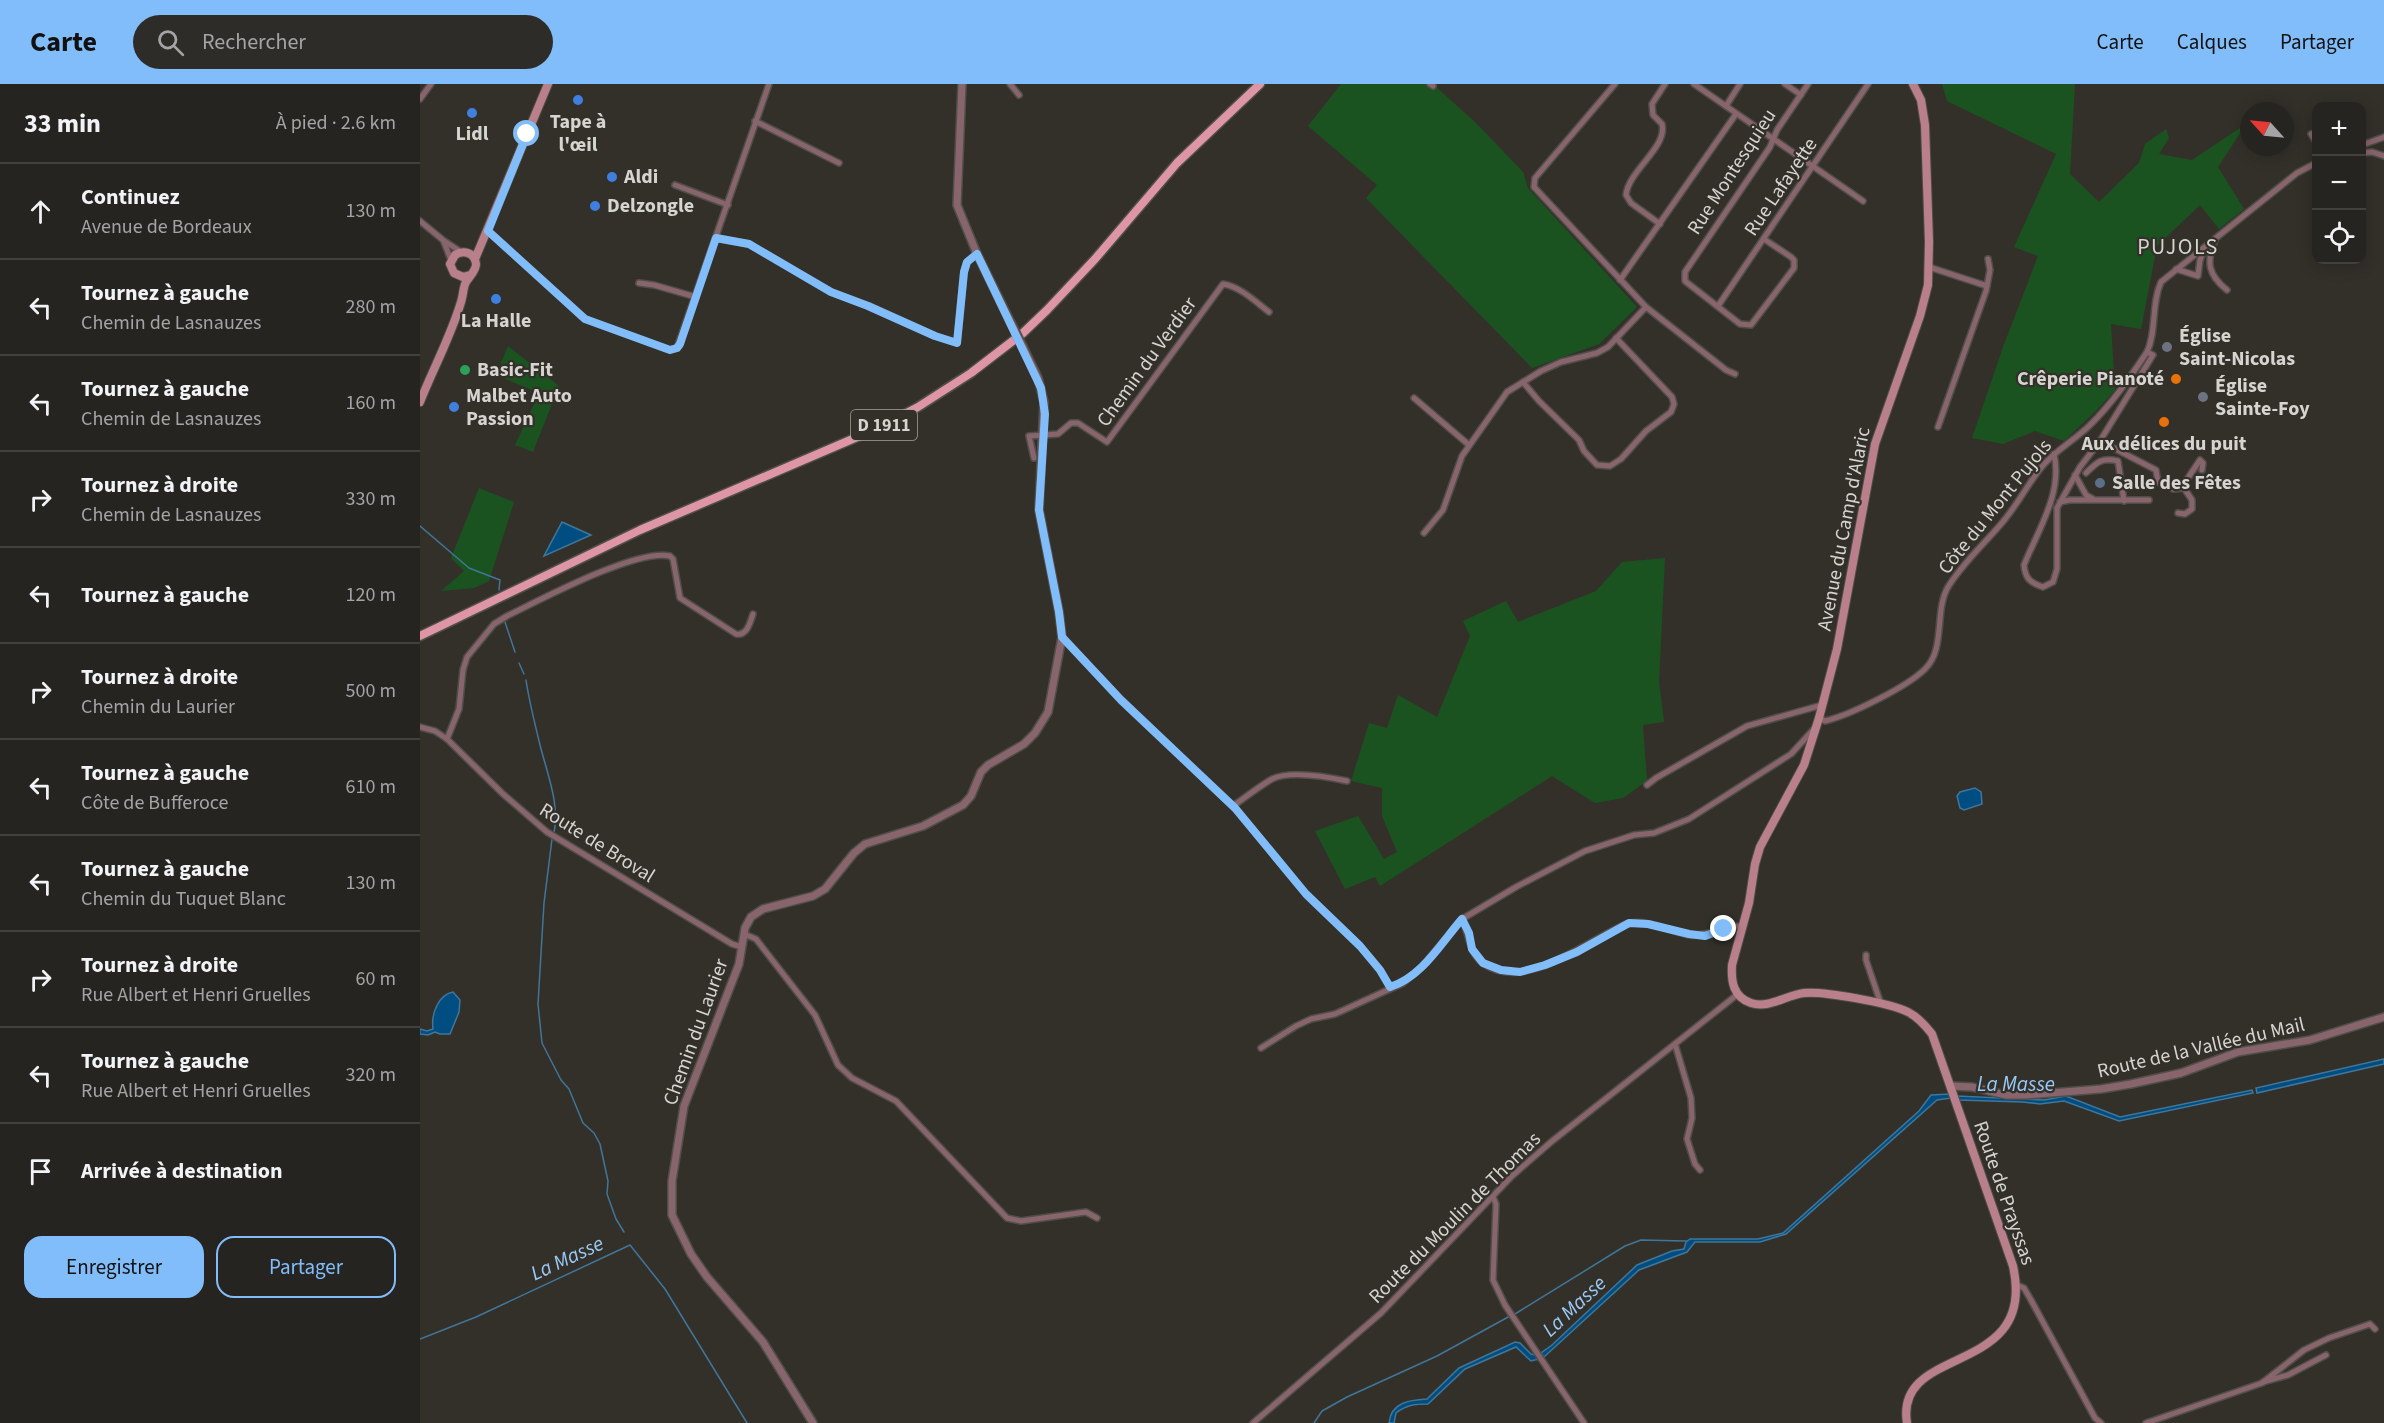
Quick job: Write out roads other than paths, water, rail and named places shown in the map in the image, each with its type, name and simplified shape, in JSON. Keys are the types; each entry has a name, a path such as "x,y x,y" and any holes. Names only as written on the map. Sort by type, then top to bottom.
{"main road":[{"path":"420,402 470,275 475,269 475,259 548,84"},
{"name":"D 1911","path":"420,636 640,530 876,429 918,407 970,373 1023,333 1047,310 1095,259 1177,163 1260,84"},
{"name":"Avenue du Camp d'Alaric","path":"1818,718 1839,639 1875,444 1920,316 1928,285 1925,125 1921,100 1913,84"},
{"path":"420,389 457,298 459,285 451,267 451,260 488,231"},
{"path":"464,252 475,259"},
{"path":"455,274 463,277 470,275"},
{"path":"1738,994 1733,986 1732,965 1760,847 1804,765 1818,718"},
{"name":"Route de Prayssas","path":"1738,994 1750,1003 1758,1004 1767,1004 1805,993 1881,1004 1910,1012 1932,1034 2013,1266 2017,1285 2010,1318 2000,1334 1987,1346 1939,1367 1926,1376 1909,1399 1907,1423"}],"street":[{"path":"420,99 431,84"},
{"path":"488,231 585,319 670,350 677,348 769,84"},
{"name":"Chemin du Laurier","path":"813,1423 763,1342 706,1277 691,1254 672,1215 672,1181 684,1106 732,986 747,923 763,909 813,896 825,889 859,848 923,826 963,805 971,796 981,772 988,765 1024,744 1042,724 1054,691 1062,637 1039,510 1045,414 1041,388 977,254 957,205 962,84"},
{"path":"1010,84 1019,94"},
{"path":"1616,84 1537,176 1533,183 1534,187 1646,307 1726,370 1735,374"},
{"path":"1660,224 1631,203 1626,195 1630,183 1662,136 1663,128 1653,115 1652,104 1665,84"},
{"path":"1694,84 1863,201"},
{"path":"1725,106 1740,84"},
{"path":"1785,84 1801,95"},
{"name":"Rue Montesquieu","path":"1718,306 1688,284 1684,278 1685,272 1809,84"},
{"name":"Rue Lafayette","path":"1718,306 1868,84"},
{"path":"1620,280 1736,114"},
{"path":"755,121 839,163"},
{"path":"2366,143 2384,137"},
{"path":"2366,153 2384,156"},
{"path":"2054,454 2055,475 2050,504 2024,565 2027,577 2032,583 2043,587 2053,582 2057,569 2057,508 2075,475 2100,441 2152,355 2151,341 2158,288 2166,276 2297,173 2312,165"},
{"path":"675,185 728,206"},
{"path":"420,221 443,240 464,252"},
{"path":"716,238 749,244 831,292 957,343 964,272 967,262 977,254"},
{"path":"1718,306 1740,324 1750,325 1792,272 1794,260 1764,239"},
{"path":"2215,239 2208,267 2213,278 2227,290"},
{"path":"443,240 451,260"},
{"path":"2176,269 2198,276 2200,260 2206,246"},
{"path":"1938,427 1987,286 1990,270 1988,260"},
{"path":"1929,267 1987,286"},
{"path":"639,283 696,297"},
{"name":"Chemin du Verdier","path":"1044,435 1058,434 1071,423 1078,423 1107,442 1223,284 1237,290 1269,312"},
{"path":"1424,533 1443,510 1457,467 1469,445 1507,392 1561,362 1597,353 1608,347 1646,307"},
{"path":"1523,382 1579,440 1584,451 1597,465 1610,466 1621,459 1646,431 1665,418 1671,412 1674,404 1672,397 1616,338"},
{"name":"Côte du Mont Pujols","path":"1818,718 1825,721 1840,717 1904,685 1927,668 1935,652 1941,608 1947,589 1959,572 2013,510 2040,469 2054,454 2085,429 2152,355"},
{"path":"1414,398 1469,445"},
{"path":"1035,458 1029,436 1044,435"},
{"path":"2100,441 2156,470 2158,482 2173,489 2184,488"},
{"path":"2086,473 2100,460 2118,461 2124,501"},
{"path":"2178,513 2185,514 2192,509 2192,500 2184,488 2200,460 2203,463 2202,470"},
{"path":"2075,475 2086,495 2095,501"},
{"path":"2060,502 2149,500"},
{"path":"447,739 459,709 463,670 467,657 494,624 625,563 650,556 670,556 673,560 680,598 736,634 746,632 753,614"},
{"path":"1062,637 1121,700 1233,806 1306,894 1373,962 1390,987"},
{"path":"1647,785 1747,726 1822,705"},
{"name":"Route de Broval","path":"420,727 435,731 447,739 503,794 547,832 732,944 742,947"},
{"path":"1262,1048 1311,1019 1335,1014 1403,983 1421,968 1462,919 1516,887 1586,851 1634,835 1654,833 1689,819 1791,754 1815,728"},
{"path":"1233,806 1274,778 1282,776 1322,776 1347,782"},
{"path":"1462,919 1469,933 1472,949 1483,963 1501,970 1520,972 1577,952 1629,923 1648,924 1705,936 1734,926 1743,926"},
{"path":"744,934 756,939 815,1015 838,1065 852,1078 896,1101 1007,1218 1021,1221 1086,1212 1097,1218"},
{"path":"1866,956 1881,1004"},
{"name":"Route du Moulin de Thomas","path":"1253,1423 1381,1313 1512,1176 1551,1142 1738,994"},
{"name":"Route de la Vallée du Mail","path":"1953,1094 1972,1087 2006,1095 2101,1089 2181,1073 2238,1052 2310,1040 2384,1017"},
{"path":"1675,1044 1691,1098 1692,1118 1686,1135 1695,1164 1700,1170"},
{"path":"1493,1197 1496,1204 1493,1280 1505,1305 1584,1423"},
{"path":"2017,1285 2024,1288 2095,1418 2101,1423"},
{"path":"2262,1383 2304,1350 2370,1324 2375,1329"},
{"path":"2146,1423 2288,1375 2326,1355"}],"water":[{"path":"562,522 591,535 544,556"},
{"path":"1975,788 1981,792 1982,804 1964,810 1960,808 1957,796 1960,792"},
{"path":"453,992 460,1000 459,1012 450,1034 435,1032 428,1035 420,1034 420,1029 427,1031 433,1029 433,1017 437,1006 443,997"},
{"path":"2384,1059 2384,1064 2257,1093 2256,1088"},
{"path":"2252,1090 2253,1093 2119,1121 2064,1101 2040,1104 1958,1100 1957,1096 2044,1100 2066,1096 2120,1117"},
{"path":"1950,1094 1952,1098 1937,1100 1786,1234 1760,1242 1695,1242 1687,1252 1639,1270 1544,1357 1541,1353 1637,1265 1672,1251 1684,1249 1686,1242 1690,1239 1758,1239 1783,1233 1919,1111 1931,1095"},
{"path":"1515,1342 1520,1343 1539,1359 1531,1361 1516,1347 1465,1369 1428,1404 1403,1408 1396,1413 1394,1423 1389,1423 1397,1406 1408,1401 1427,1399 1459,1368"}],"waterway":[{"path":"420,526 469,568 500,580 499,590"},
{"path":"505,622 515,652"},
{"path":"519,663 524,674"},
{"path":"526,680 554,800 554,833"},
{"path":"552,839 544,903 538,1004 542,1043 561,1080 569,1089 583,1123 594,1133 600,1144 608,1181 607,1194 616,1219 624,1232"},
{"name":"La Masse","path":"1515,1314 1625,1246 1641,1240 1686,1241"},
{"name":"La Masse","path":"420,1339 476,1317 630,1245 665,1289 747,1423"},
{"name":"La Masse","path":"1314,1423 1322,1411 1347,1397 1437,1356 1510,1316"}],"place":[{"name":"Tape à l'œil","path":"578,100"},
{"name":"Lidl","path":"472,113"},
{"name":"Aldi","path":"612,177"},
{"name":"Delzongle","path":"595,206"},
{"name":"La Halle","path":"496,299"},
{"name":"Église Saint-Nicolas","path":"2167,347"},
{"name":"Basic-Fit","path":"465,370"},
{"name":"Crêperie Pianoté","path":"2176,379"},
{"name":"Église Sainte-Foy","path":"2203,397"},
{"name":"Malbet Auto Passion","path":"454,407"},
{"name":"Aux délices du puit","path":"2164,422"},
{"name":"Salle des Fêtes","path":"2100,483"}],"district":[{"name":"PUJOLS","path":"2178,247"}]}
